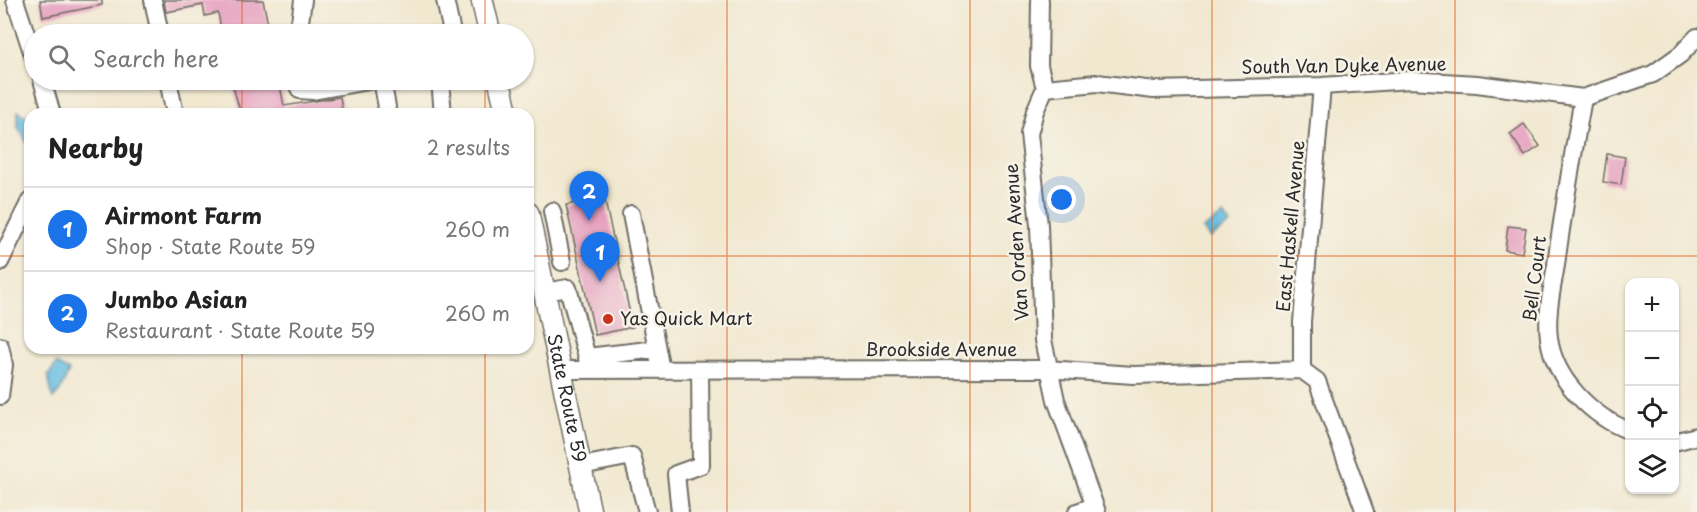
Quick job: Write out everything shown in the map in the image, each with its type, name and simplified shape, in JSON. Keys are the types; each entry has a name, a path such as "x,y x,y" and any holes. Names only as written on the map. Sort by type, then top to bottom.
{"main road":[{"path":"482,0 488,24"},
{"path":"501,90 506,108"},
{"name":"State Route 59","path":"534,242 590,512"}],"street":[{"path":"15,0 24,27"},
{"path":"153,0 158,24"},
{"path":"299,24 303,0"},
{"path":"445,0 450,24"},
{"path":"1040,0 1039,66 1045,88"},
{"name":"South Van Dyke Avenue","path":"1045,88 1097,83 1154,90 1322,86 1410,80 1478,84 1583,98 1653,74 1681,54 1697,37"},
{"name":"East Haskell Avenue","path":"1302,370 1302,322 1322,86"},
{"name":"Van Orden Avenue","path":"1045,88 1035,111 1029,134 1039,225 1043,340 1047,369 1096,509"},
{"path":"45,90 50,108"},
{"path":"170,90 174,108"},
{"path":"300,90 318,90"},
{"path":"384,90 387,108"},
{"path":"441,90 442,108"},
{"name":"Bell Court","path":"1583,98 1557,254 1548,318 1549,339 1554,357 1571,388 1589,406 1625,429"},
{"path":"552,211 568,288 588,364 657,348"},
{"path":"0,261 24,213"},
{"path":"631,214 661,370"},
{"path":"539,266 562,262"},
{"path":"545,292 568,288"},
{"path":"0,346 4,365 0,396"},
{"name":"Brookside Avenue","path":"562,370 588,364 661,370 1047,369 1133,375 1302,370"},
{"path":"680,512 676,474 701,465 700,370"},
{"path":"1302,370 1317,381 1365,512"},
{"path":"1679,441 1697,436"},
{"path":"581,466 632,456 647,512"},
{"path":"1077,512 1096,509"}],"water":[{"path":"18,111 24,115 24,138 18,127"},
{"path":"1223,215 1230,224 1210,238 1203,229"},
{"path":"56,364 69,371 60,391 53,399 48,376"}],"building":[{"path":"40,0 102,0 102,5 43,17"},
{"path":"164,0 263,0 268,24 220,24 218,13 205,16 203,5 166,12"},
{"path":"234,90 281,90 284,106 340,97 342,108 239,108"},
{"path":"1524,124 1540,146 1525,156 1510,134"},
{"path":"1607,154 1625,157 1621,185 1603,182"},
{"path":"604,197 633,327 595,335 566,205"},
{"path":"1508,226 1526,228 1522,253 1505,250"}],"place":[{"name":"Jumbo Asian","path":"589,221"},
{"name":"Airmont Farm","path":"600,282"},
{"name":"Yas Quick Mart","path":"608,319"}]}
